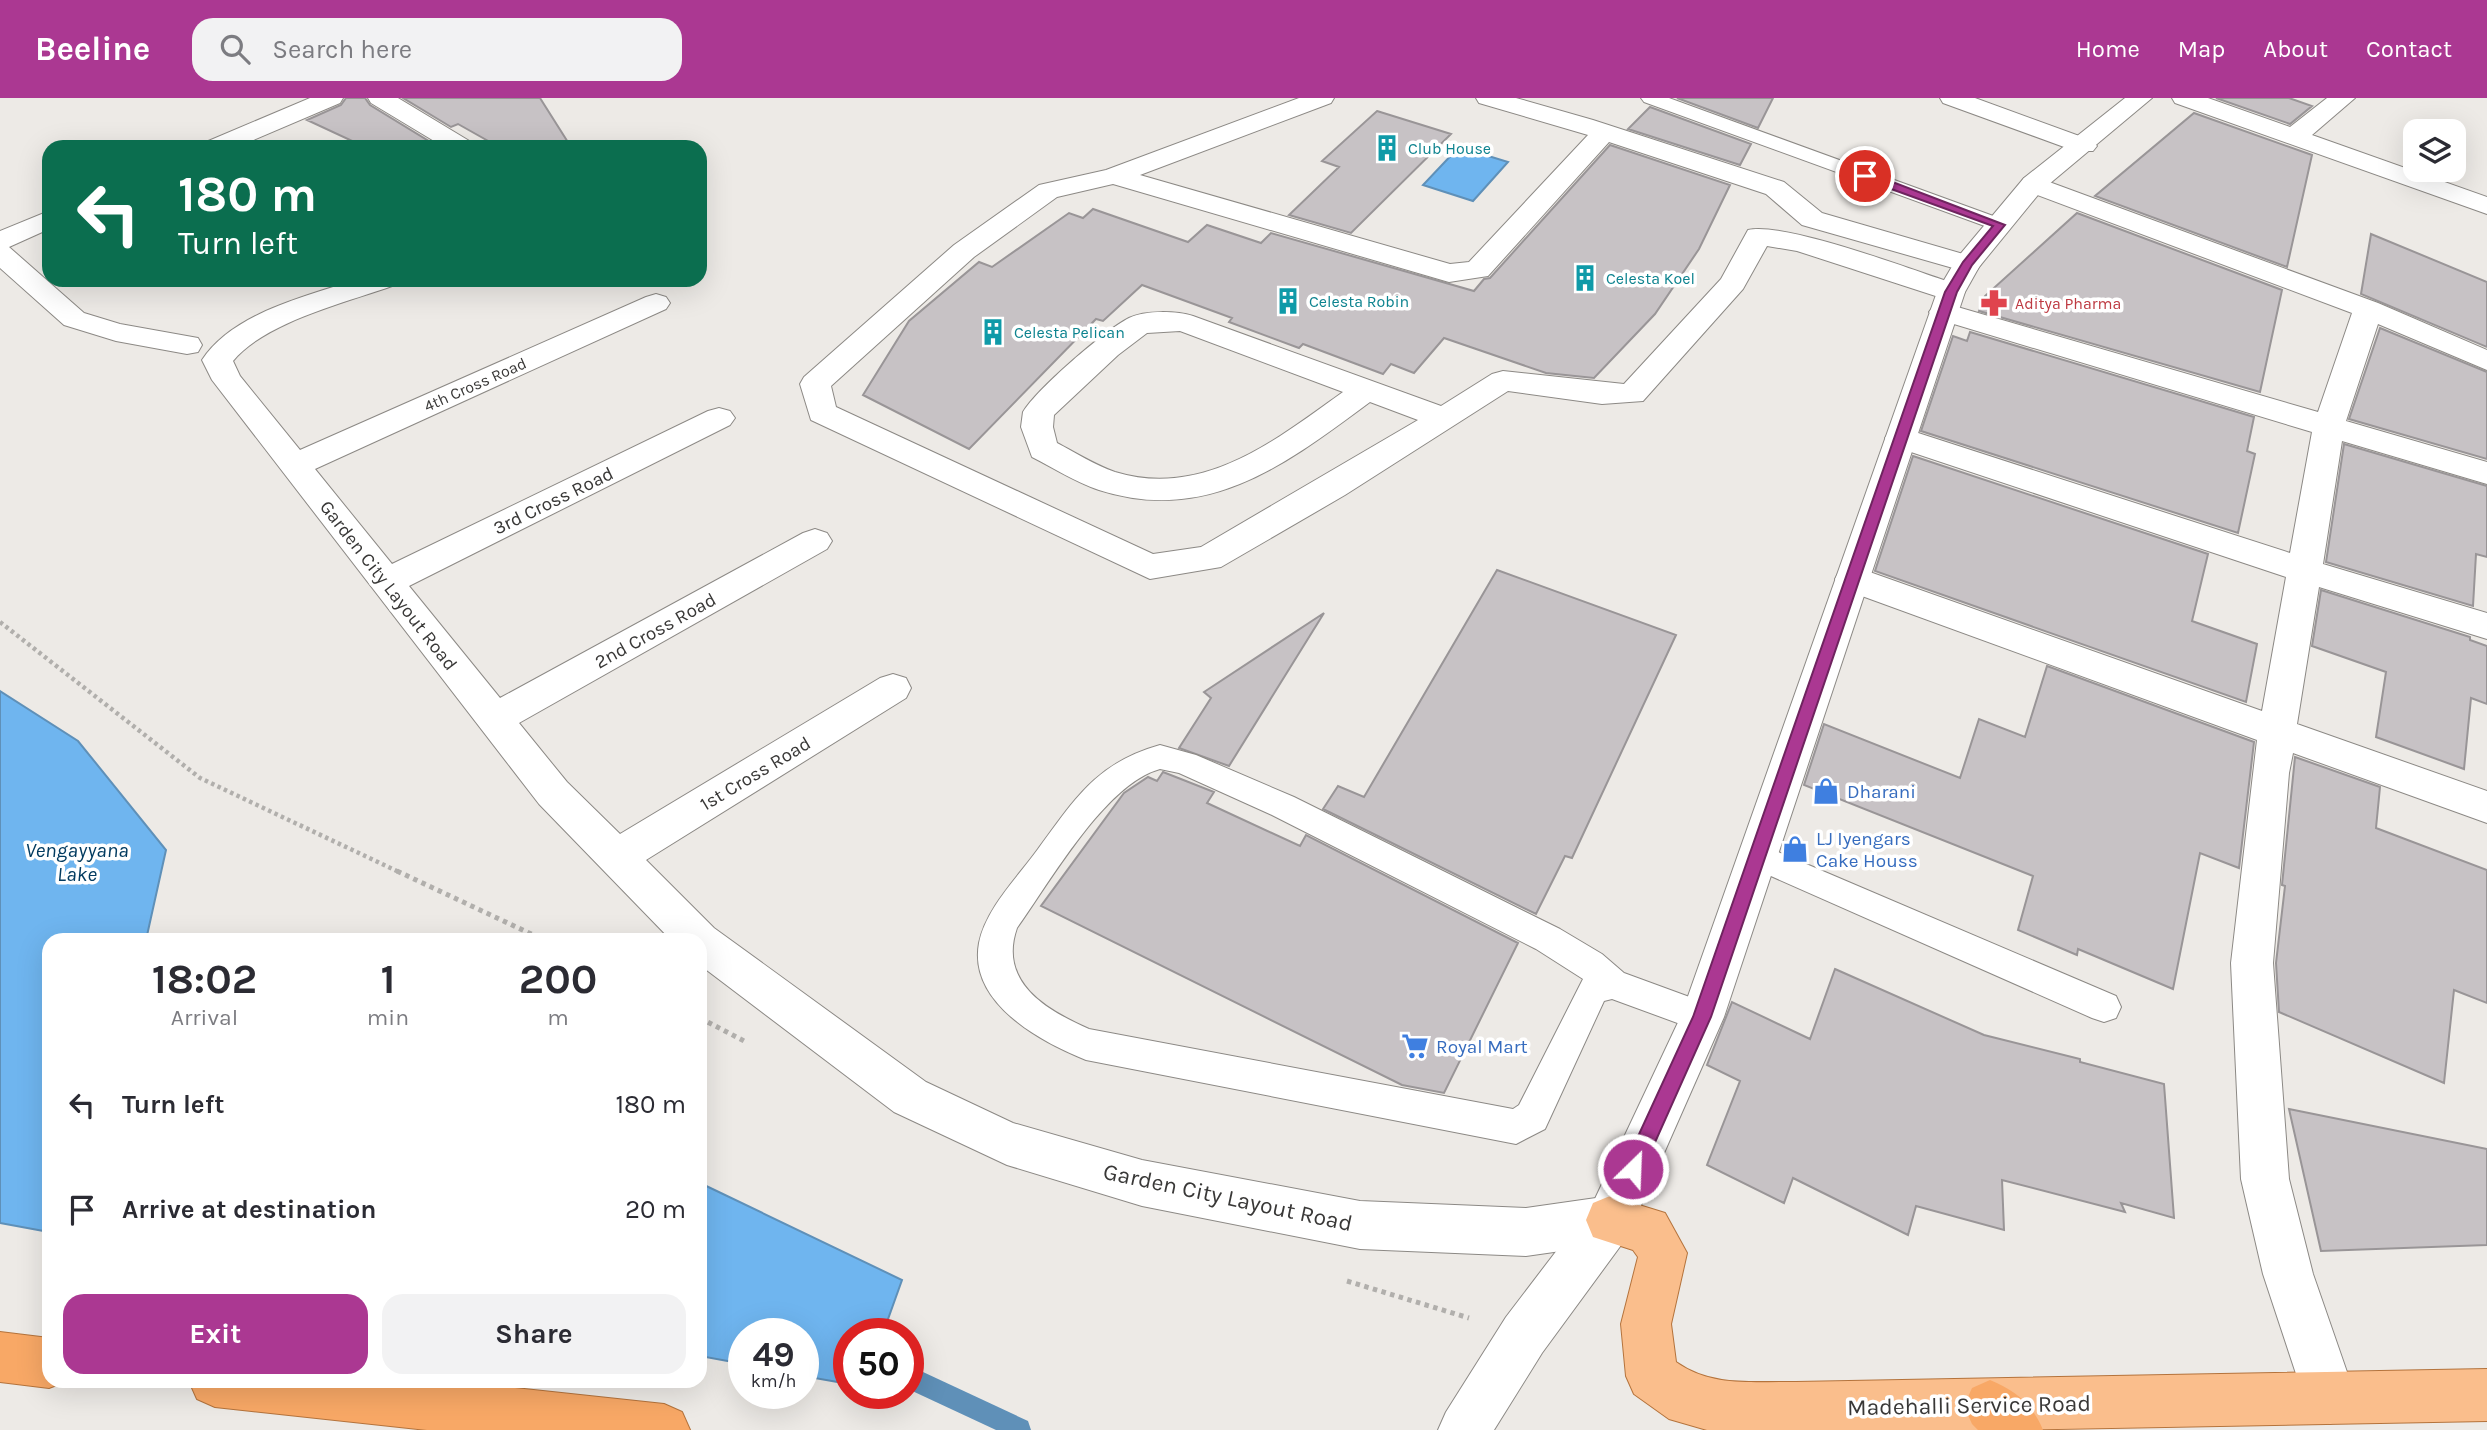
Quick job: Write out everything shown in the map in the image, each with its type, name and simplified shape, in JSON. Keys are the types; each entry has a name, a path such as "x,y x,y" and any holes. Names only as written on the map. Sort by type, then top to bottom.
{"highway":[{"path":"0,1357 42,1362"},
{"path":"279,1388 664,1430"}],"main road":[{"name":"Madehalli Service Road","path":"1610,1220 1648,1230 1663,1253 1646,1324 1652,1376 1686,1401 1726,1407 2003,1418 2330,1398 2487,1395"}],"street":[{"path":"232,140 331,98"},
{"path":"380,98 450,140"},
{"path":"1322,98 1114,176 1048,191 964,251 815,384 822,413 1150,567 1209,558 1333,487 1503,381 1602,394 1632,394 1733,283 1758,236 1775,188"},
{"path":"1488,98 1604,132 1775,188 1812,219 1954,289"},
{"path":"1952,98 2084,146"},
{"path":"1464,1430 1524,1335 1610,1220 1702,1017 1954,289 2033,184 2084,146 2140,98"},
{"path":"2184,98 2487,206"},
{"path":"2293,137 2343,98"},
{"path":"1114,176 1449,273 1478,270 1604,132"},
{"path":"2033,184 2368,309 2487,361"},
{"path":"0,241 42,222"},
{"path":"1758,236 1802,244 1954,289 2329,426 2487,473"},
{"path":"0,253 74,318 116,332 187,345"},
{"name":"Garden City Layout Road","path":"364,287 245,332 223,348 217,360 227,380 552,793 692,933"},
{"name":"4th Cross Road","path":"294,465 656,303"},
{"path":"2330,1398 2288,1274 2265,1179 2252,963 2270,773 2329,426 2368,309"},
{"path":"1366,390 1281,450 1220,483 1166,492 1110,482 1077,466 1043,449 1037,428 1039,412 1107,348 1140,324 1183,322 1443,418"},
{"name":"3rd Cross Road","path":"386,582 719,418"},
{"path":"1901,438 2306,571 2487,626"},
{"path":"1033,512 1077,466"},
{"name":"2nd Cross Road","path":"494,719 815,541"},
{"path":"1852,579 2277,734 2487,807"},
{"name":"1st Cross Road","path":"617,857 893,688"},
{"name":"Garden City Layout Road","path":"707,946 910,1097 1007,1143 1142,1183 1360,1225 1526,1232 1610,1220"}],"lane":[{"path":"1651,98 2000,225"},
{"path":"1612,984 1601,985 1593,990 1532,1117 1516,1127 1086,1044 1053,1031 1015,1000 999,978 993,939 1098,792 1142,762 1160,757 1185,763 1283,806 1524,927 1590,964 1612,984 1702,1017"},
{"path":"1757,856 2104,1007"}],"path":[{"path":"0,622 200,778 529,933"}],"water":[{"path":"1459,147 1508,162 1473,201 1423,185"},
{"name":"Vengayyana Lake","path":"0,691 78,741 166,850 148,933 42,933 42,1231 0,1223"},
{"path":"707,1186 902,1280 888,1318 833,1318 833,1381 819,1379 819,1318 728,1318 728,1361 707,1357"}],"building":[{"path":"346,98 365,98 370,105 427,140 350,140 307,120 341,105"},
{"path":"403,98 540,98 567,140 487,140 458,124 451,127"},
{"path":"1677,98 1773,98 1758,128"},
{"path":"2216,98 2289,98 2312,106 2290,124"},
{"path":"1650,107 1751,144 1740,165 1628,129"},
{"path":"1377,111 1451,134 1351,233 1289,215 1339,167 1322,161"},
{"path":"2194,113 2312,155 2287,267 2095,196"},
{"path":"1610,145 1730,185 1699,249 1655,314 1594,378 1546,373 1444,338 1414,373 1391,364 1383,374 1303,344 1299,348 1229,322 1232,318 1142,285 1103,321 1096,319 969,449 863,395 909,321 979,262 992,267 1069,213 1083,218 1093,209 1188,242 1207,225 1261,243 1271,233 1474,291 1484,279 1490,278"},
{"path":"2077,213 2282,290 2260,392 1979,311 1985,296"},
{"path":"2371,234 2487,282 2487,347 2361,294"},
{"path":"2380,328 2487,372 2487,459 2349,419"},
{"path":"1970,332 2254,417 2247,451 2255,454 2238,533 1921,431 1953,336 1967,341"},
{"path":"2344,444 2487,486 2487,557 2476,554 2473,606 2326,562"},
{"path":"1913,456 2208,554 2192,621 2257,644 2246,702 1875,571"},
{"path":"1497,570 1676,635 1572,858 1565,856 1536,914 1323,809 1338,786 1364,797"},
{"path":"2321,590 2470,637 2470,640 2487,646 2487,704 2471,698 2464,769 2376,737 2386,672 2312,646"},
{"path":"1324,613 1229,766 1179,748 1211,698 1204,692"},
{"path":"2047,666 2254,742 2239,868 2200,853 2173,989 2078,949 2077,955 2018,930 2033,876 1804,785 1824,724 1960,778 1979,719 2025,737"},
{"path":"2295,757 2380,787 2376,828 2487,870 2487,1003 2454,990 2444,1083 2279,1012 2276,963"},
{"path":"1163,772 1214,792 1207,803 1300,846 1306,835 1518,943 1444,1093 1402,1085 1041,906 1124,793 1148,777 1157,781"},
{"path":"1835,969 1984,1035 2164,1084 2174,1218 2121,1203 2125,1212 2002,1180 2004,1230 1916,1206 1908,1235 1793,1178 1784,1203 1707,1165 1740,1081 1707,1065 1732,1002 1810,1039"},
{"path":"2289,1109 2487,1149 2487,1245 2321,1251"}],"waterway":[{"path":"924,1384 1020,1429"}],"place":[{"name":"Club House","path":"1387,148"},
{"name":"Celesta Koel","path":"1585,278"},
{"name":"Celesta Robin","path":"1288,301"},
{"name":"Aditya Pharma","path":"1994,303"},
{"name":"Celesta Pelican","path":"993,332"},
{"name":"Dharani","path":"1826,791"},
{"name":"LJ Iyengars Cake Houss","path":"1795,849"},
{"name":"Royal Mart","path":"1415,1046"}],"route":[{"path":"1633,1169 1702,1017 1951,292 1967,264 2000,225 1865,176"}]}
